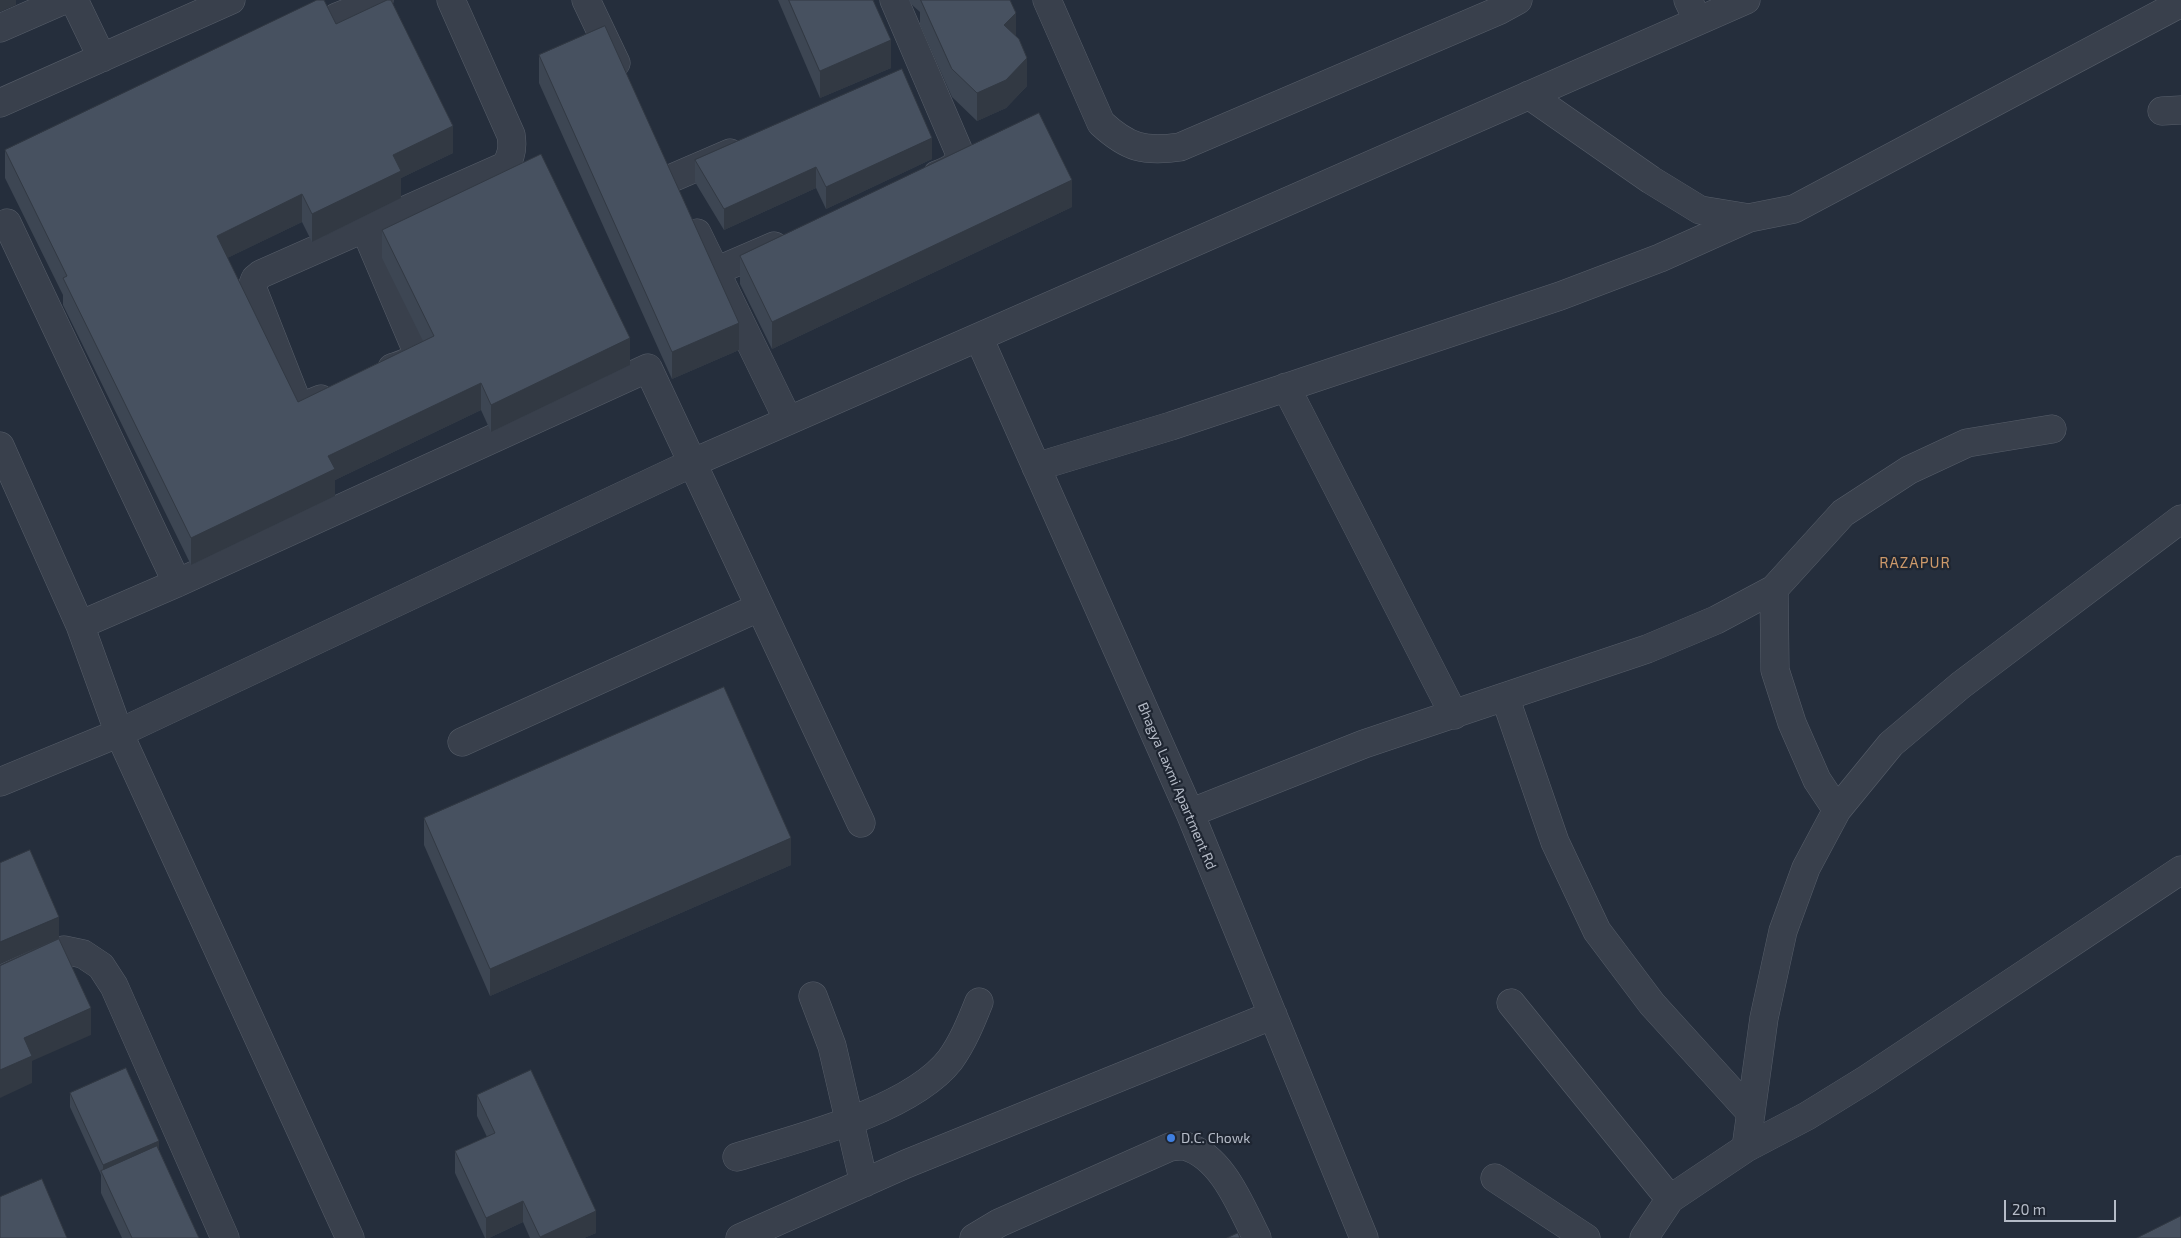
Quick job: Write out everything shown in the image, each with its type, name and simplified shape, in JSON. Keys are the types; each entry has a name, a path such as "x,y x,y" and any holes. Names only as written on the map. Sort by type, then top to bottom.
{"street":[{"path":"0,28 64,0"},
{"path":"74,0 102,58"},
{"path":"0,103 231,0"},
{"path":"337,17 379,0"},
{"path":"340,390 306,406 298,404 252,287 255,279 260,274 505,166 510,158 512,147 510,135 451,0"},
{"path":"586,0 625,82"},
{"path":"894,0 956,143 960,154 958,162"},
{"path":"1047,0 1101,123 1117,138 1138,147 1156,150 1180,146 1498,11 1518,0"},
{"path":"0,782 119,733 692,463 1529,95 1693,11 1746,0"},
{"path":"1036,468 1171,426 1560,296 1660,258 1749,218 1794,209 2181,3"},
{"path":"581,58 608,46"},
{"path":"898,83 925,72"},
{"path":"1529,95 1651,180 1700,210 1749,218"},
{"path":"672,178 753,144"},
{"path":"659,152 788,420"},
{"path":"916,184 952,168 958,162 985,152"},
{"path":"7,223 177,583"},
{"path":"365,229 416,349 414,357 410,361 366,379"},
{"path":"716,271 798,236"},
{"name":"Bhagya Laxmi Apartment Rd","path":"979,338 1190,814 1364,1238"},
{"path":"80,625 177,583 646,368 651,372 860,823"},
{"path":"1286,387 1454,715"},
{"path":"1190,814 1364,744 1646,650 1716,620 1774,589 1843,513 1909,470 1967,443 2052,429"},
{"path":"0,446 80,625 119,733 350,1238"},
{"path":"1746,1148 1764,1018 1783,931 1806,868 1837,810 1892,744 1961,685 2181,519"},
{"path":"1774,589 1775,670 1792,723 1817,780 1837,810"},
{"path":"462,742 760,607"},
{"path":"1505,697 1556,842 1598,931 1652,1004 1750,1113"},
{"path":"1644,1238 1670,1199 1746,1148 1807,1116 1867,1079 2181,870"},
{"path":"0,980 64,950 83,954 101,966 114,986 225,1238"},
{"path":"813,996 832,1046 864,1183"},
{"path":"737,1157 849,1122 920,1087 949,1060 968,1030 979,1002"},
{"path":"1511,1003 1670,1199"},
{"path":"740,1238 864,1183 1273,1015"},
{"path":"974,1238 999,1223 1170,1147 1184,1146 1198,1152 1216,1166 1227,1180 1257,1238"},
{"path":"1495,1178 1586,1238"}],"building":[{"path":"317,0 324,0 336,24 387,0 391,0 453,126 393,155 401,171 312,214 302,194 217,236 298,402 434,336 382,230 541,154 630,338 491,405 481,383 328,456 335,469 191,538 63,278 67,276 5,150"},
{"path":"789,0 873,0 891,40 820,71"},
{"path":"921,0 1010,0 1016,13 1004,25 1019,39 1027,58 1006,80 977,93 952,69"},
{"path":"605,26 739,323 672,352 539,55"},
{"path":"902,69 932,138 826,187 816,167 724,209 695,160"},
{"path":"1039,113 1072,180 772,322 740,256"},
{"path":"724,687 791,838 490,969 424,818"},
{"path":"30,850 59,917 0,942 0,863"},
{"path":"59,939 91,1008 24,1038 32,1056 0,1070 0,966"},
{"path":"126,1068 159,1141 103,1165 70,1093"},
{"path":"531,1070 596,1211 540,1237 523,1201 486,1218 455,1151 495,1133 477,1095"},
{"path":"157,1146 199,1238 132,1238 101,1171"},
{"path":"42,1179 67,1238 0,1238 0,1197"},
{"path":"2181,1216 2181,1238 2137,1238"},
{"path":"1238,1233 1240,1238 1227,1238"}],"place":[{"name":"D.C. Chowk","path":"1171,1138"}],"district":[{"name":"RAZAPUR","path":"1915,563"}]}
